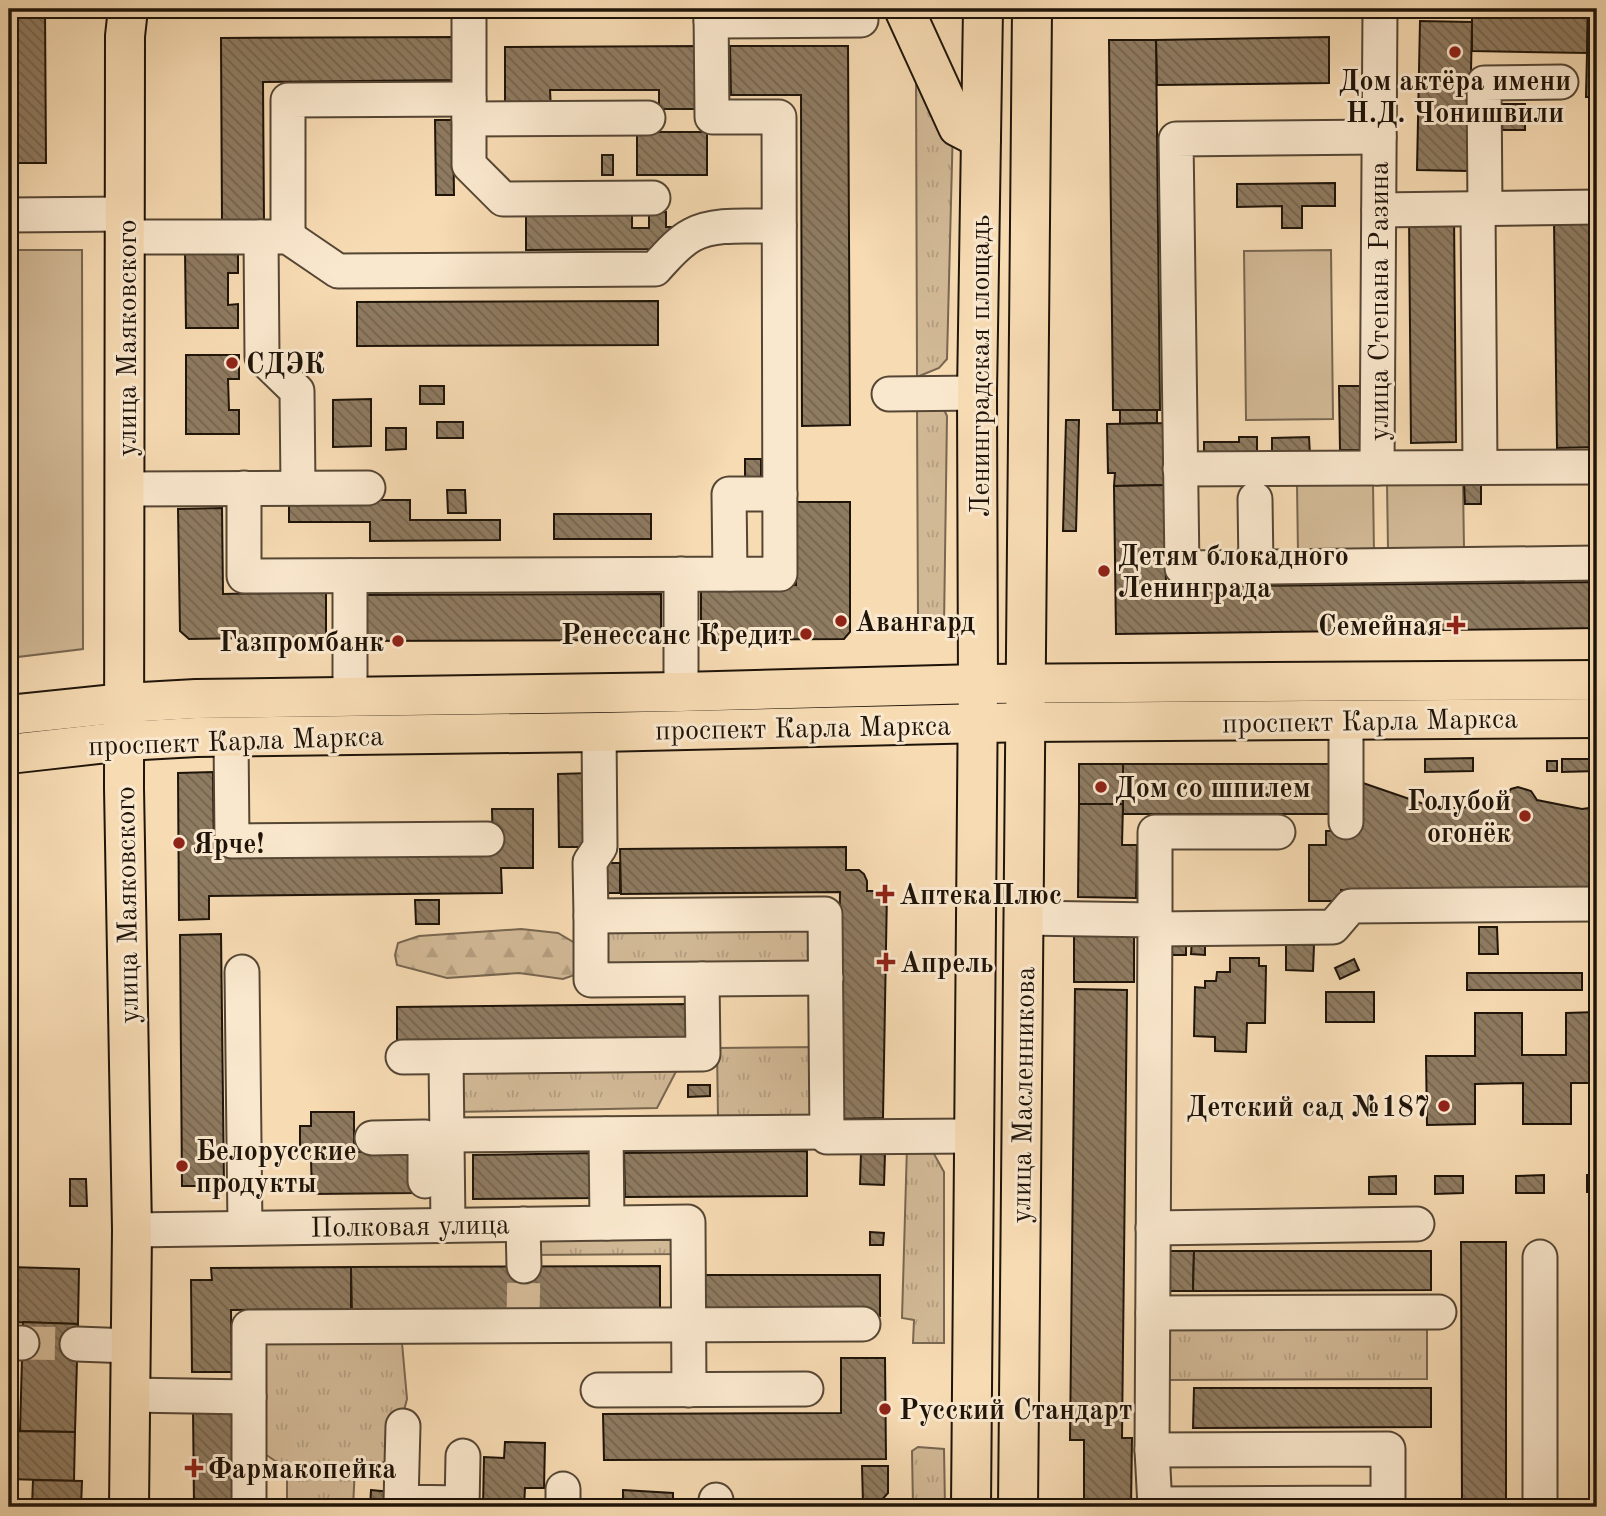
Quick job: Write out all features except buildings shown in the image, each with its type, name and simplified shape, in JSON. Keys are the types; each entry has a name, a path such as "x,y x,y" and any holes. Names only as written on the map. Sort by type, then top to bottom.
{"main road":[{"name":"улица Маяковского","path":"128,9 125,36 125,741 131,1230 130,1507"},
{"path":"904,9 958,127 981,139"},
{"name":"Ленинградская площадь","path":"978,723 977,393 983,9"},
{"name":"Ленинградская площадь","path":"1025,684 1032,9"},
{"name":"проспект Карла Маркса","path":"9,715 125,703 350,697 978,684 1597,680"},
{"name":"улица Масленникова","path":"1018,1507 1025,684"},
{"name":"проспект Карла Маркса","path":"9,754 125,741 231,737 1026,722 1597,718"},
{"name":"улица Масленникова","path":"971,1507 978,723"}],"street":[{"path":"469,9 469,165 503,199 653,198"},
{"name":"улица Степана Разина","path":"1377,468 1380,9"},
{"path":"244,488 244,576 780,574 779,117 712,117 711,15 861,20"},
{"path":"1480,467 1484,83 1561,82"},
{"path":"298,488 297,390 262,356 288,100 648,118"},
{"path":"1379,137 1177,139 1182,568 1597,563"},
{"path":"1379,210 1597,208"},
{"path":"9,215 274,237 338,271 655,269 692,235 713,229 779,226"},
{"path":"890,394 977,393"},
{"path":"1180,469 1597,467"},
{"path":"125,489 368,488"},
{"path":"730,574 729,494 780,494"},
{"path":"1255,499 1256,567"},
{"path":"681,575 681,692"},
{"path":"350,576 350,697"},
{"path":"1346,720 1346,822"},
{"path":"598,732 600,847 590,862 591,980 826,978"},
{"path":"231,737 232,841 486,839"},
{"path":"1152,1450 1388,1450 1388,1503 1155,1505 1152,1450 1155,832 1278,832"},
{"path":"1024,918 1155,924 1333,927 1351,906 1597,904"},
{"path":"591,916 825,914 827,1137 973,1136"},
{"path":"242,972 244,1227"},
{"path":"403,1057 703,1054 702,979"},
{"path":"437,1225 447,1135 446,1057"},
{"path":"447,1135 827,1132"},
{"path":"606,1134 607,1223"},
{"path":"372,1138 425,1137 437,1225"},
{"name":"Полковая улица","path":"131,1230 688,1222 689,1325"},
{"path":"523,1224 524,1266"},
{"path":"1153,1228 1417,1224"},
{"path":"1540,1257 1540,1507"},
{"path":"1153,1313 1439,1312"},
{"path":"249,1507 249,1327 524,1321 689,1325 863,1324"},
{"path":"689,1325 689,1390"},
{"path":"77,1344 131,1346"},
{"path":"598,1390 806,1390"},
{"path":"130,1395 249,1397"},
{"path":"403,1426 401,1502 462,1505 463,1456"}],"green space":[{"path":"882,9 888,9 953,124 947,359 939,368 917,377 916,74 889,16"},
{"path":"9,250 82,250 83,649 9,658"},
{"path":"1331,250 1333,419 1246,420 1244,251"},
{"path":"917,402 942,405 947,416 944,627 922,628 918,624"},
{"path":"1463,482 1464,549 1388,550 1387,483"},
{"path":"1373,483 1374,554 1298,555 1297,484"},
{"path":"817,922 818,972 599,975 598,925"},
{"path":"521,929 558,933 580,946 580,973 563,979 519,973 447,978 397,965 395,955 398,943 419,936"},
{"path":"818,1047 819,1117 718,1119 717,1048"},
{"path":"682,1060 657,1108 455,1112 454,1065"},
{"path":"907,1146 933,1152 944,1172 944,1343 913,1343 914,1320 902,1318"},
{"path":"684,1226 684,1254 527,1255 527,1228"},
{"path":"1166,1316 1427,1316 1427,1379 1166,1380"},
{"path":"330,1335 402,1343 407,1399 391,1461 355,1467 353,1507 287,1507 287,1469 262,1452 257,1338"},
{"path":"918,1447 944,1449 945,1507 913,1507 912,1451"}],"tunnel":[{"path":"523,1316 524,1266"},
{"path":"22,1343 77,1344"}],"place":[{"name":"Дом актёра имени Н.Д. Чонишвили","path":"1455,52"},
{"name":"СДЭК","path":"232,363"},
{"name":"Детям блокадного Ленинграда","path":"1104,571"},
{"name":"Авангард","path":"841,621"},
{"name":"Семейная","path":"1456,625"},
{"name":"Ренессанс Кредит","path":"806,634"},
{"name":"Газпромбанк","path":"398,641"},
{"name":"Дом со шпилем","path":"1101,787"},
{"name":"Голубой огонёк","path":"1525,816"},
{"name":"Ярче!","path":"179,843"},
{"name":"АптекаПлюс","path":"885,894"},
{"name":"Апрель","path":"886,962"},
{"name":"Детский сад №187","path":"1444,1106"},
{"name":"Белорусские продукты","path":"182,1166"},
{"name":"Русский Стандарт","path":"885,1409"},
{"name":"Фармакопейка","path":"194,1468"}]}
